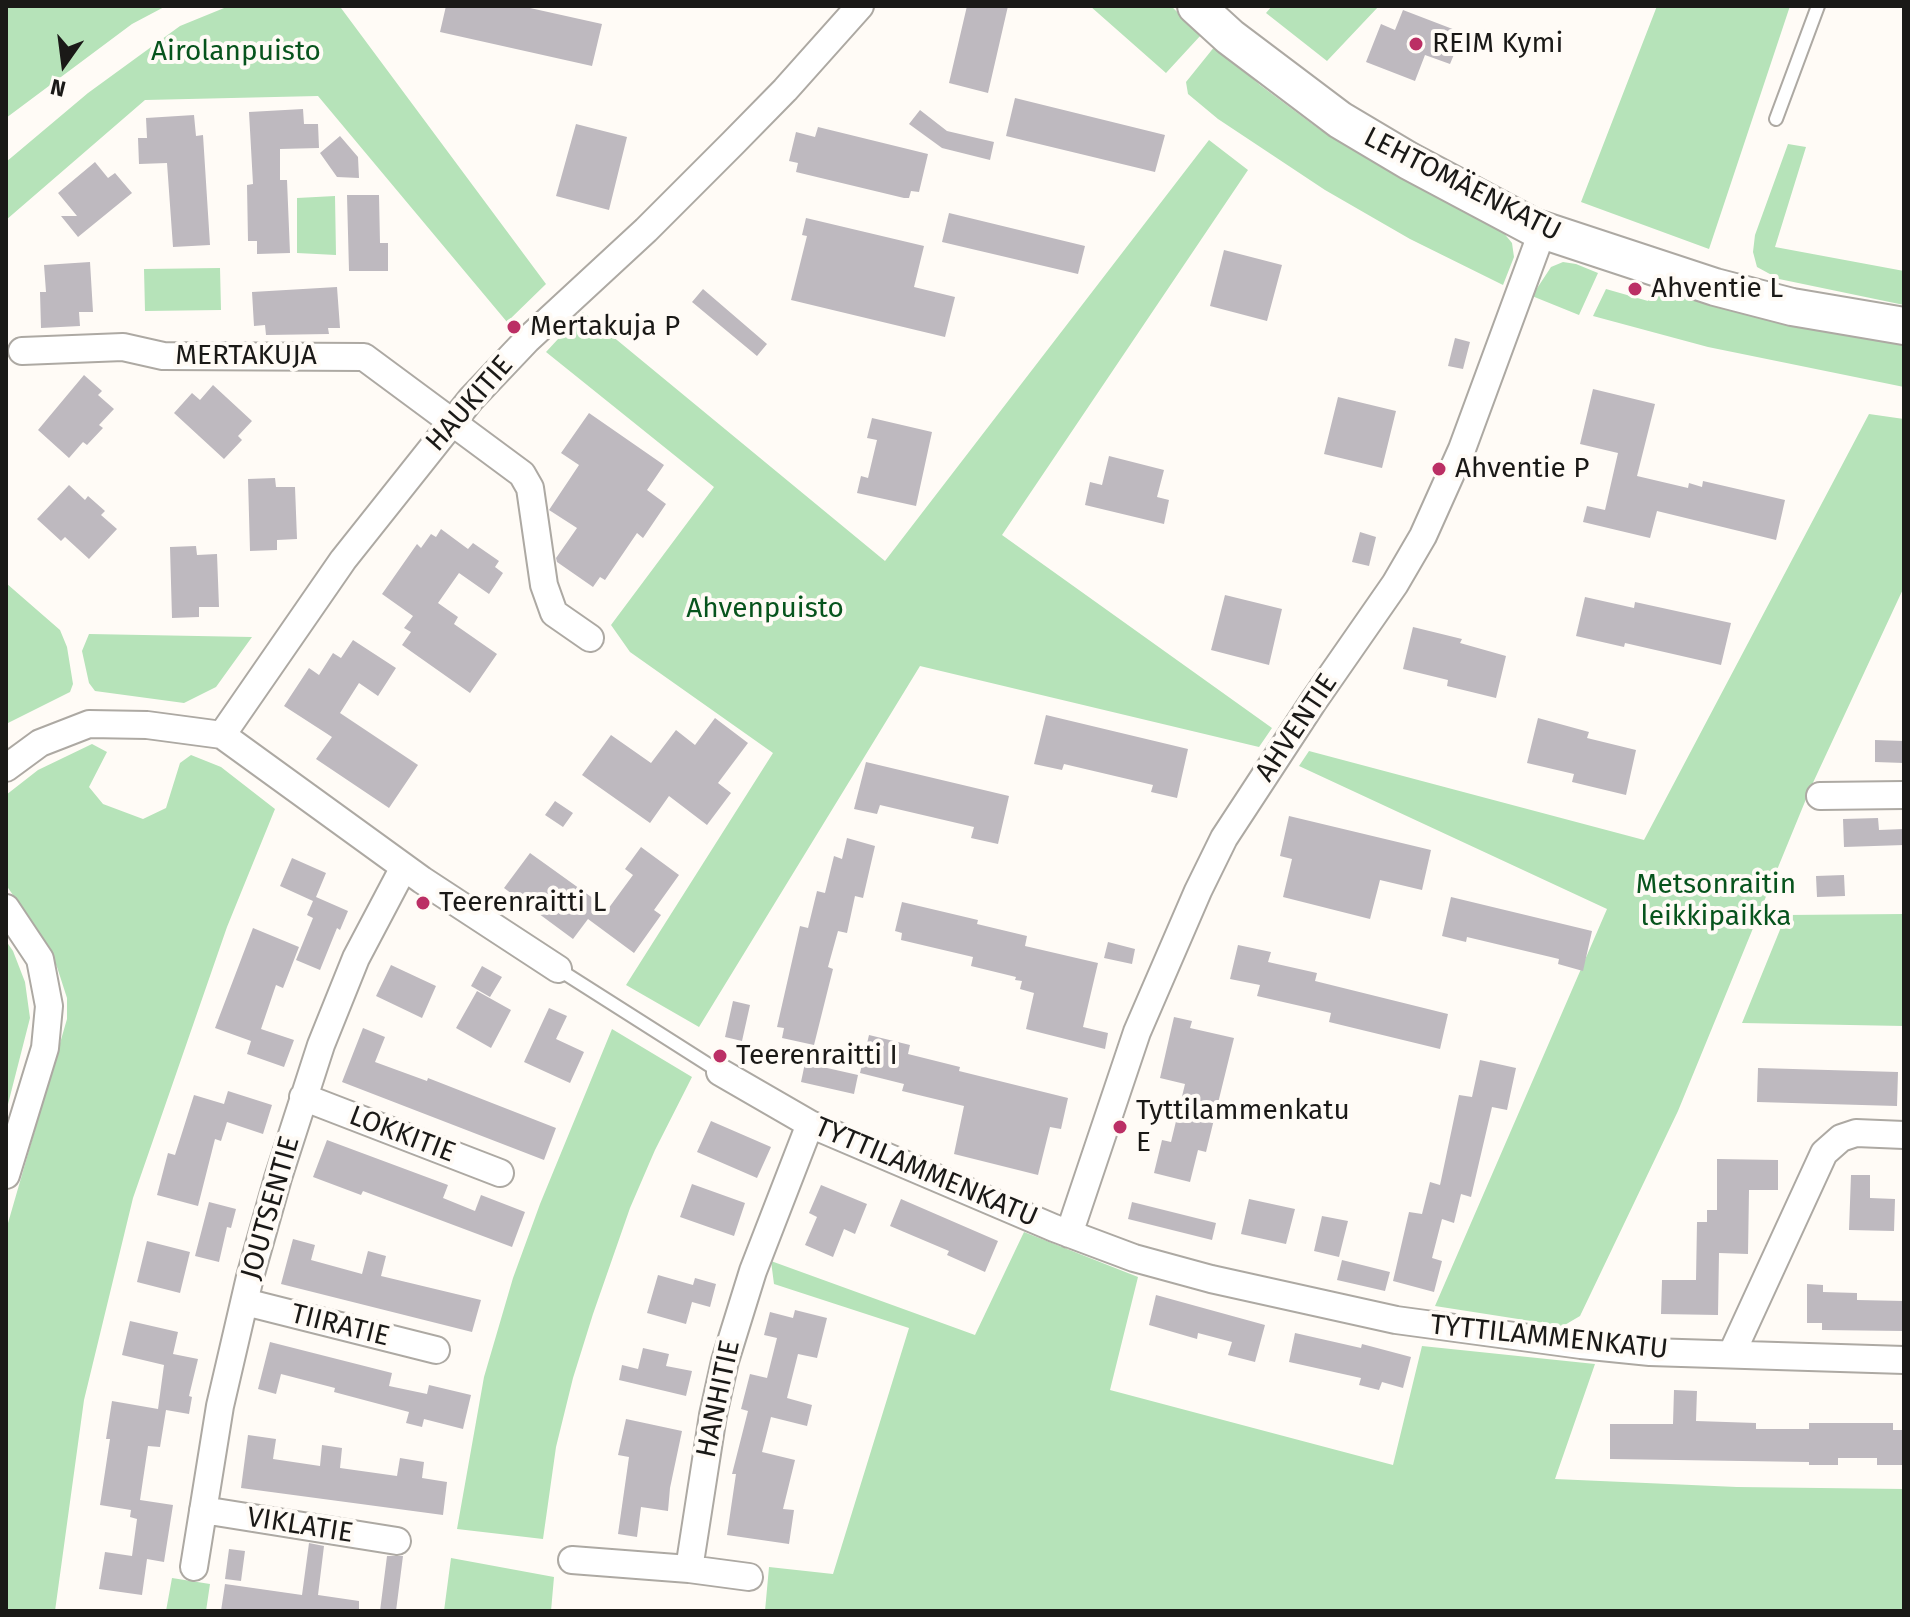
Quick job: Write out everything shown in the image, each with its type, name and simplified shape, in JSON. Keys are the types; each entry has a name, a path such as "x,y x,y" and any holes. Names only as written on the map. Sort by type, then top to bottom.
{"street":[{"name":"HAUKITIE","path":"222,735 343,560 450,422 527,340 646,230 764,112 860,6"},
{"name":"LEHTOMÄENKATU","path":"1196,6 1283,79 1340,120 1542,232 1715,287 1792,307 1904,326"},
{"name":"AHVENTIE","path":"1069,1234 1137,1032 1198,891 1224,838 1395,584 1423,536 1462,449 1542,232"},
{"name":"MERTAKUJA","path":"22,351 123,347 163,356 364,357 522,474 530,488 544,585 554,613 590,638"},
{"path":"6,768 40,743 89,724 147,725 222,735"},
{"name":"TYTTILAMMENKATU","path":"222,735 404,867 558,969"},
{"path":"1820,796 1904,795"},
{"name":"JOUTSENTIE","path":"194,1567 220,1406 278,1178 321,1045 356,958 404,867"},
{"path":"6,908 40,959 49,1006 45,1048 6,1175"},
{"name":"TYTTILAMMENKATU","path":"720,1072 810,1124 1069,1234 1134,1258 1211,1279 1396,1320 1650,1352 1904,1360"},
{"name":"LOKKITIE","path":"303,1097 500,1173"},
{"name":"HANHITIE","path":"689,1569 713,1415 733,1333 753,1271 810,1124"},
{"path":"1732,1353 1824,1153 1841,1138 1856,1133 1904,1135"},
{"name":"TIIRATIE","path":"245,1302 436,1350"},
{"name":"VIKLATIE","path":"203,1510 397,1541"},
{"path":"572,1560 749,1577"}],"lane":[{"path":"1776,119 1818,6"},
{"name":"TYTTILAMMENKATU","path":"558,969 720,1072"}],"green space":[{"name":"Airolanpuisto","path":"6,6 166,6 132,24 6,118"},
{"name":"Airolanpuisto","path":"229,6 343,6 341,8 546,284 507,322 318,96 145,100 6,220 6,162 88,93 180,26"},
{"path":"1090,6 1171,6 1201,35 1166,73"},
{"path":"1272,6 1379,6 1327,61 1266,13"},
{"path":"1657,6 1790,6 1709,249 1581,202"},
{"path":"1215,46 1260,85 1319,129 1393,174 1490,221 1512,243 1514,257 1503,285 1410,239 1325,190 1218,119 1188,94 1186,82"},
{"name":"Ahvenpuisto","path":"1209,140 1248,170 1002,535 1272,728 1259,747 920,666 699,1027 626,985 773,753 630,652 611,625 714,487 546,352 583,312 885,561"},
{"path":"1788,144 1806,147 1775,247 1904,271 1904,305 1779,279 1757,267 1753,252 1755,235"},
{"path":"335,196 336,255 297,253 297,198"},
{"path":"1563,262 1598,273 1579,315 1532,296 1551,267"},
{"path":"220,268 221,310 145,311 144,269"},
{"path":"1654,287 1904,342 1904,387 1708,347 1593,316 1606,289 1648,301"},
{"name":"Metsonraitin leikkipaikka","path":"1869,414 1904,419 1904,587 1811,787 1678,1111 1580,1316 1563,1326 1435,1306 1607,909 1299,766 1309,751 1644,840"},
{"path":"6,583 60,630 67,647 73,684 70,692 6,724"},
{"path":"89,634 252,637 216,687 184,703 95,691 89,683 82,651"},
{"path":"92,744 107,752 89,787 103,804 143,819 166,808 180,763 191,755 221,767 275,809 227,927 133,1198 84,1400 55,1611 6,1611 6,1230 67,1019 67,998 57,967 41,935 6,885 6,795 38,770"},
{"path":"1904,914 1904,1026 1742,1023 1786,915"},
{"path":"6,941 25,982 30,1018 6,1112"},
{"path":"612,1029 692,1077 630,1208 593,1314 556,1447 543,1539 457,1529 484,1377 513,1278"},
{"path":"1024,1232 1138,1277 1110,1390 1393,1465 1422,1346 1595,1364 1555,1479 1737,1487 1904,1489 1904,1611 765,1611 769,1567 833,1574 909,1328 774,1284 771,1261 975,1335"},
{"path":"451,1558 554,1577 551,1611 444,1611"},
{"path":"172,1578 210,1584 206,1611 166,1611"}],"building":[{"path":"446,6 521,6 602,24 592,66 440,32"},
{"path":"967,6 1008,6 988,93 949,83"},
{"name":"REIM Kymi","path":"1403,10 1463,33 1450,64 1425,55 1415,81 1366,62 1381,24 1395,30"},
{"path":"1015,98 1165,135 1155,172 1006,136"},
{"path":"303,109 304,124 318,124 319,148 280,149 280,180 287,180 290,253 257,254 257,241 248,241 247,185 253,184 249,112"},
{"path":"920,110 947,131 994,142 990,160 942,148 909,124"},
{"path":"194,115 196,136 203,135 210,245 173,247 167,163 139,164 138,138 147,138 146,118"},
{"path":"576,124 627,137 609,210 556,196"},
{"path":"818,127 928,154 919,192 911,191 909,198 904,198 796,172 798,163 789,161 796,132 815,137"},
{"path":"340,136 358,157 359,178 337,177 320,153"},
{"path":"95,162 108,178 115,173 132,193 78,237 61,216 77,216 58,193"},
{"path":"347,195 379,195 380,243 388,243 388,271 349,271"},
{"path":"949,213 1085,246 1078,274 942,242"},
{"path":"806,218 924,246 914,287 955,297 945,337 791,300 807,236 802,235"},
{"path":"1224,250 1282,265 1267,321 1210,306"},
{"path":"90,262 93,312 79,312 80,326 41,328 40,292 46,292 44,265"},
{"path":"337,287 340,328 328,328 329,334 266,335 265,325 254,326 252,292"},
{"path":"703,289 767,344 757,356 692,302"},
{"path":"1455,338 1470,342 1463,369 1448,366"},
{"path":"84,375 102,391 98,395 114,409 99,425 103,428 87,445 83,442 69,458 38,430"},
{"path":"213,385 252,421 238,436 242,440 224,459 174,413 192,393 200,400"},
{"path":"1593,389 1655,404 1637,476 1688,488 1689,483 1702,487 1703,481 1785,500 1776,540 1657,511 1650,538 1583,522 1587,506 1605,510 1618,453 1580,444"},
{"path":"1338,397 1396,411 1382,468 1324,454"},
{"path":"589,413 664,465 647,490 666,504 643,538 637,533 605,580 600,577 593,587 557,562 556,558 577,528 549,510 579,465 561,453"},
{"path":"872,418 932,432 916,506 857,493 861,476 868,478 877,440 867,438"},
{"path":"1109,456 1164,470 1157,497 1169,500 1164,524 1085,505 1090,482 1102,485"},
{"path":"275,478 276,487 295,487 297,539 277,540 277,550 250,551 248,479"},
{"path":"69,485 85,500 88,496 105,511 101,515 117,529 89,559 65,537 61,541 37,519"},
{"path":"441,529 468,549 473,543 499,561 495,567 503,573 489,594 459,573 438,603 458,617 454,624 497,654 470,693 402,645 411,632 404,628 413,616 382,594 417,544 421,548 431,534 436,537"},
{"path":"1360,532 1376,537 1369,566 1352,562"},
{"path":"196,546 197,555 217,554 219,607 199,607 199,617 172,618 170,547"},
{"path":"1225,595 1282,609 1269,665 1211,650"},
{"path":"1585,597 1634,608 1635,602 1731,623 1721,665 1625,643 1624,647 1576,636"},
{"path":"1413,627 1462,639 1460,643 1506,656 1496,698 1447,686 1448,680 1403,669"},
{"path":"353,640 396,668 378,696 359,683 340,713 418,765 389,808 316,759 332,737 284,706 309,668 319,675 333,653 341,658"},
{"path":"1046,715 1188,749 1177,798 1151,792 1153,785 1064,764 1062,770 1034,764"},
{"path":"715,718 748,743 718,783 731,793 707,825 669,796 650,823 582,775 611,735 651,763 676,730 695,745"},
{"path":"1538,718 1589,732 1587,738 1636,750 1626,795 1572,782 1574,774 1527,763"},
{"path":"1875,740 1904,741 1904,763 1875,762"},
{"path":"866,762 1009,796 998,844 971,838 974,827 880,805 877,814 854,809"},
{"path":"555,801 573,813 563,827 545,815"},
{"path":"1289,816 1431,850 1422,890 1380,880 1370,919 1283,897 1292,859 1280,856"},
{"path":"1878,818 1879,830 1904,829 1904,845 1844,847 1843,819"},
{"path":"847,838 875,846 863,898 855,896 847,933 838,931 828,967 833,969 814,1045 782,1038 784,1028 777,1027 800,926 808,928 817,891 825,893 834,856 842,859"},
{"path":"641,847 679,875 654,910 661,915 634,953 588,919 573,939 504,888 530,853 608,909 633,875 625,869"},
{"path":"292,858 326,873 316,897 348,911 340,930 337,928 320,970 296,960 313,918 307,915 313,901 280,886"},
{"path":"1844,875 1845,896 1817,897 1816,876"},
{"path":"1451,897 1592,931 1583,971 1558,964 1559,959 1467,937 1466,942 1442,936"},
{"path":"902,902 978,920 977,924 1027,936 1025,946 1098,963 1083,1027 1108,1033 1105,1049 1026,1029 1034,993 1020,989 1022,981 1015,980 1016,977 971,966 973,957 901,940 902,933 895,931"},
{"path":"253,928 299,947 283,988 276,985 261,1029 294,1040 284,1067 247,1054 251,1041 215,1028"},
{"path":"1108,942 1135,949 1132,964 1104,958"},
{"path":"1238,945 1271,952 1268,962 1317,973 1315,981 1448,1014 1440,1049 1329,1022 1331,1013 1257,996 1260,985 1230,979"},
{"path":"391,965 436,986 422,1018 376,996"},
{"path":"482,966 502,977 490,997 471,986"},
{"path":"477,991 511,1010 491,1048 456,1028"},
{"path":"733,1001 750,1005 742,1041 725,1037"},
{"path":"549,1008 567,1016 556,1039 584,1052 570,1083 524,1062"},
{"path":"1174,1017 1192,1021 1190,1028 1234,1038 1206,1152 1198,1150 1190,1182 1154,1173 1162,1140 1171,1142 1185,1084 1160,1078"},
{"path":"363,1028 385,1037 375,1062 427,1081 428,1078 556,1128 544,1160 342,1082"},
{"path":"869,1035 910,1045 908,1054 960,1067 959,1071 1068,1098 1061,1129 1050,1127 1038,1175 954,1154 964,1106 902,1091 904,1084 860,1073"},
{"path":"1480,1060 1516,1068 1507,1110 1492,1107 1471,1197 1461,1194 1454,1223 1442,1219 1432,1258 1442,1261 1434,1292 1393,1281 1409,1212 1422,1214 1430,1182 1440,1185 1459,1095 1472,1097"},
{"path":"805,1063 858,1075 854,1094 801,1082"},
{"path":"1758,1068 1898,1072 1897,1106 1757,1102"},
{"path":"228,1091 272,1105 263,1134 227,1122 221,1141 215,1139 198,1206 157,1195 168,1153 175,1155 194,1095 224,1104"},
{"path":"711,1121 771,1147 757,1178 697,1152"},
{"path":"327,1140 448,1185 443,1198 475,1211 481,1195 525,1212 512,1247 363,1191 361,1195 313,1177"},
{"path":"1717,1159 1778,1160 1778,1190 1749,1190 1748,1254 1719,1253 1718,1315 1661,1314 1662,1280 1696,1280 1697,1222 1707,1222 1707,1210 1717,1210"},
{"path":"1851,1175 1870,1175 1870,1198 1895,1199 1894,1231 1849,1230"},
{"path":"692,1184 745,1203 734,1236 680,1217"},
{"path":"821,1185 867,1204 855,1234 844,1229 833,1257 805,1245 817,1217 809,1213"},
{"path":"901,1199 998,1241 985,1272 947,1255 949,1251 890,1226"},
{"path":"1249,1199 1295,1209 1286,1244 1241,1234"},
{"path":"209,1202 236,1209 231,1228 227,1227 219,1262 195,1256"},
{"path":"1132,1202 1216,1223 1212,1240 1128,1219"},
{"path":"1322,1216 1348,1221 1339,1257 1314,1251"},
{"path":"293,1239 315,1245 311,1260 362,1274 368,1251 386,1256 381,1276 481,1300 472,1332 281,1284"},
{"path":"147,1241 190,1252 180,1293 137,1282"},
{"path":"1342,1260 1390,1272 1385,1291 1337,1280"},
{"path":"658,1275 693,1285 695,1278 716,1284 710,1307 692,1302 686,1324 647,1313"},
{"path":"1807,1284 1823,1285 1823,1292 1857,1293 1857,1300 1904,1301 1904,1331 1822,1330 1822,1323 1807,1323"},
{"path":"1156,1295 1265,1325 1255,1362 1228,1355 1232,1342 1198,1333 1197,1339 1149,1325"},
{"path":"795,1310 827,1318 817,1358 798,1354 787,1398 812,1405 807,1426 771,1417 762,1452 795,1460 783,1509 794,1510 789,1544 727,1535 736,1474 732,1474 748,1411 741,1409 750,1374 767,1378 777,1338 764,1335 770,1312 793,1318"},
{"path":"130,1321 178,1332 173,1354 198,1359 189,1396 192,1397 189,1414 166,1410 160,1447 148,1446 140,1500 173,1505 164,1562 147,1559 142,1595 99,1589 105,1552 132,1556 137,1519 130,1517 131,1510 100,1505 112,1401 158,1409 164,1365 122,1355"},
{"path":"1295,1333 1361,1348 1362,1344 1411,1357 1403,1388 1382,1382 1379,1390 1359,1385 1361,1378 1289,1362"},
{"path":"270,1342 392,1373 389,1386 427,1394 429,1385 471,1395 463,1429 424,1419 422,1427 406,1423 409,1412 281,1374 276,1394 258,1389"},
{"path":"643,1348 669,1354 666,1366 692,1371 686,1396 619,1380 622,1365 638,1369"},
{"path":"1674,1390 1697,1391 1696,1421 1756,1423 1756,1429 1809,1429 1809,1423 1893,1423 1893,1430 1904,1430 1904,1465 1877,1465 1877,1458 1838,1458 1838,1465 1610,1459 1610,1424 1673,1424"},
{"path":"626,1419 682,1431 668,1511 641,1507 637,1537 618,1534 629,1457 618,1455"},
{"path":"248,1435 276,1439 273,1459 320,1466 322,1445 342,1448 340,1468 397,1476 400,1458 424,1462 422,1478 447,1482 443,1515 241,1488"},
{"path":"309,1543 324,1546 318,1595 359,1601 359,1611 221,1611 225,1584 302,1595"},
{"path":"229,1549 245,1551 241,1581 225,1579"},
{"path":"387,1556 403,1556 396,1611 380,1611"}],"place":[{"name":"REIM Kymi","path":"1416,44"},
{"name":"Ahventie L","path":"1635,289"},
{"name":"Mertakuja P","path":"514,327"},
{"name":"Ahventie P","path":"1439,469"},
{"name":"Teerenraitti L","path":"423,903"},
{"name":"Teerenraitti I","path":"720,1056"},
{"name":"Tyttilammenkatu E","path":"1120,1127"}]}
